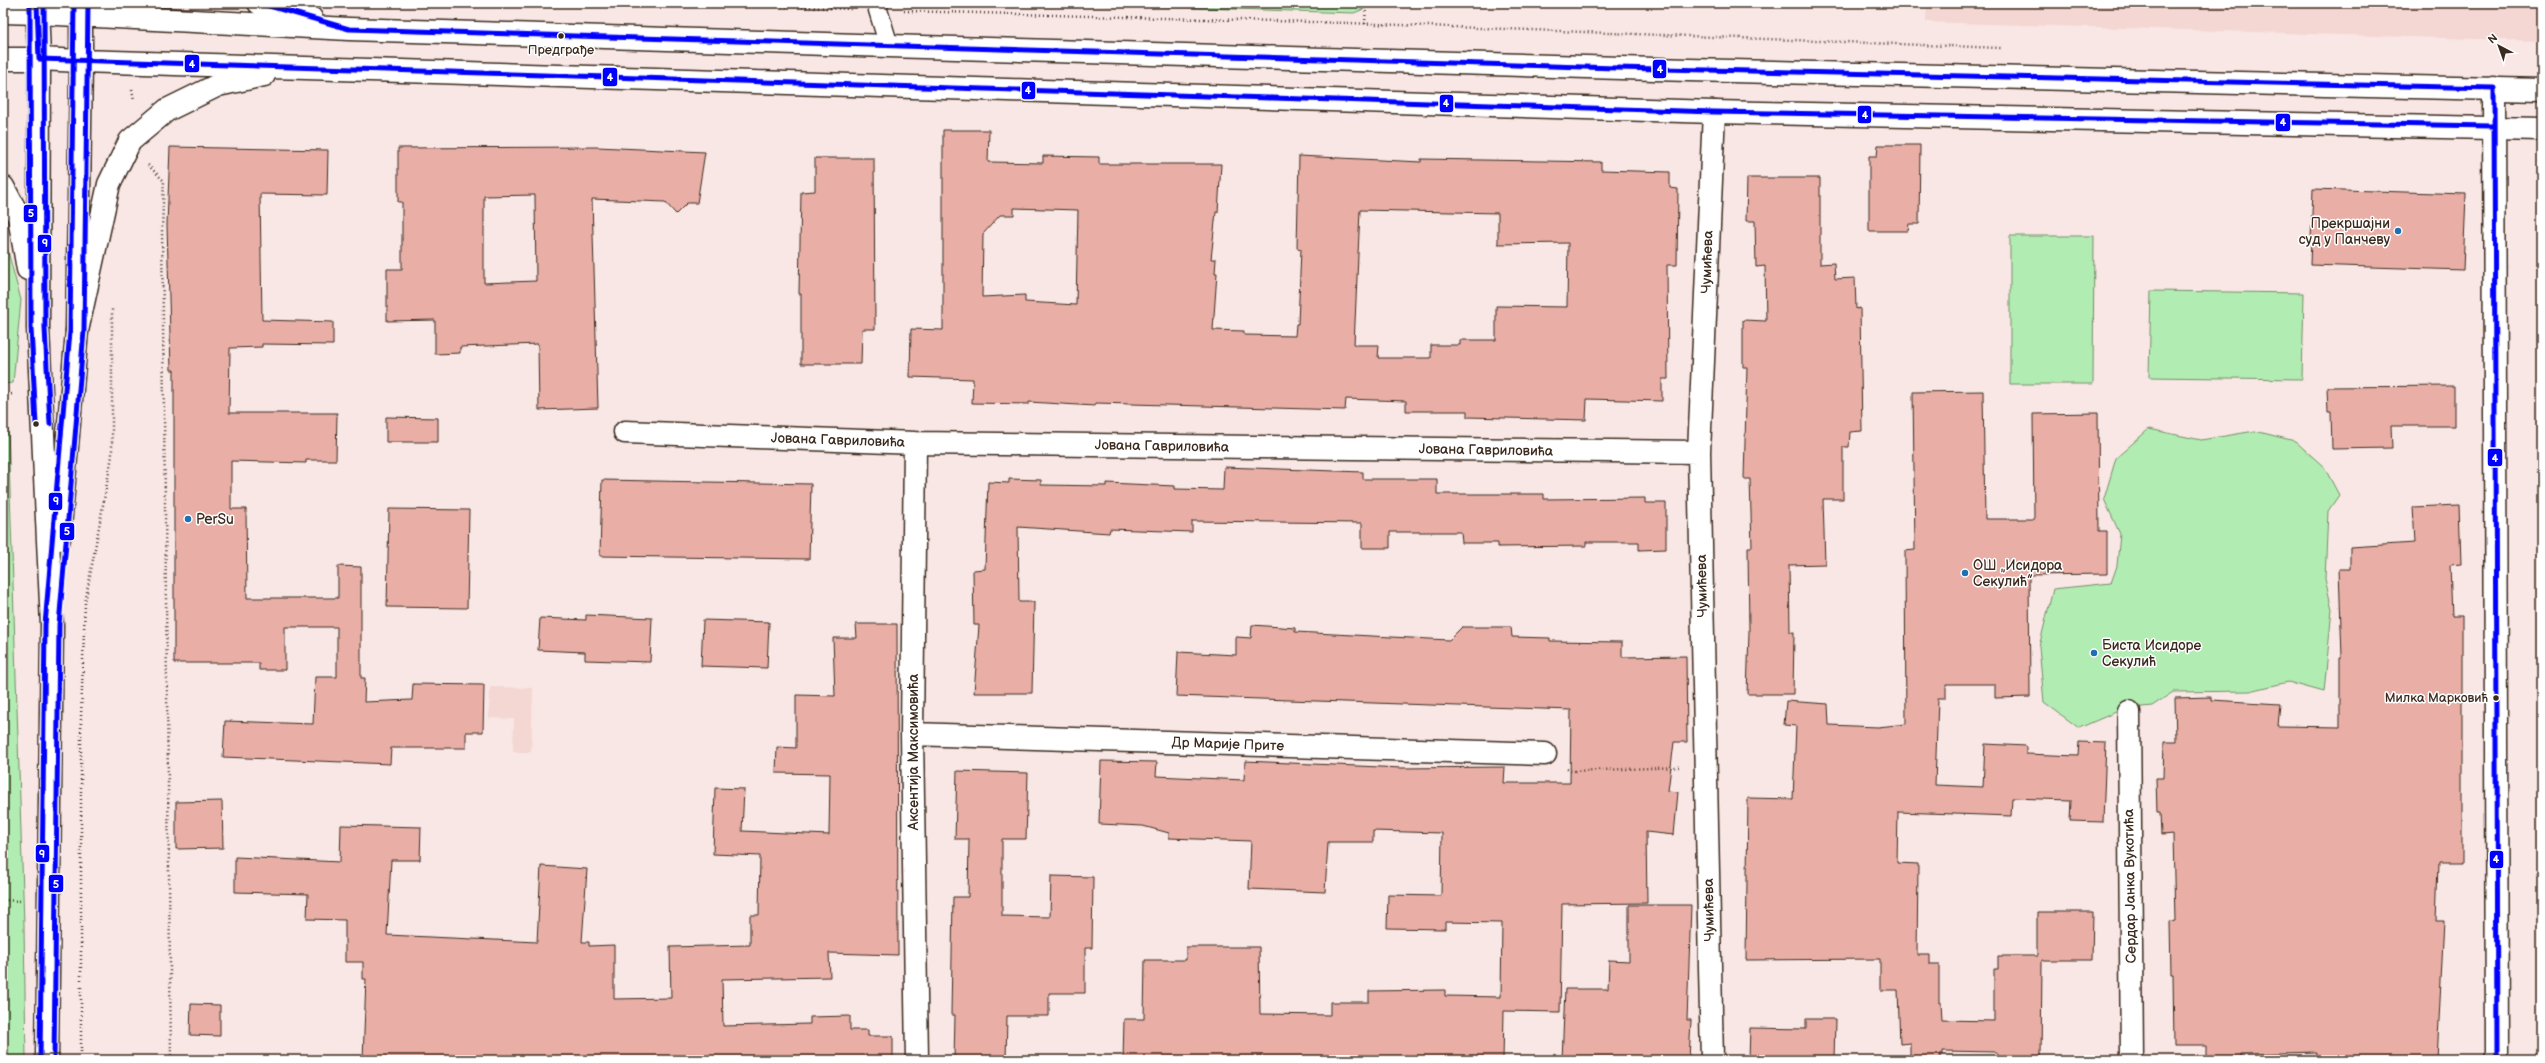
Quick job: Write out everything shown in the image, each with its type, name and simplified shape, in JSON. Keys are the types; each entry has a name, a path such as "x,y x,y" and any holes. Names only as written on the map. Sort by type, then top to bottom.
{"street":[{"path":"260,3 349,29"},
{"path":"38,8 38,328 52,625 47,1060"},
{"path":"3,12 38,8 81,9 349,29 889,46 1616,68 2542,90"},
{"path":"52,625 78,331 81,9"},
{"path":"3,59 1714,112 2492,126 2542,129"},
{"path":"78,331 109,184 130,141 167,110 218,85 298,67"},
{"path":"2494,88 2492,126 2497,1060"},
{"name":"Чумићева","path":"1712,1060 1699,452 1714,112"},
{"path":"3,187 19,218 38,328"},
{"name":"Јована Гавриловића","path":"624,432 915,443 1699,452"},
{"name":"Аксентија Максимовића","path":"915,443 912,734 917,1060"},
{"name":"Сердар Јанка Вукотића","path":"2129,712 2132,1060"},
{"name":"Др Марије Прите","path":"912,734 1545,754"}],"lane":[{"path":"878,6 889,46"}],"path":[{"path":"698,3 878,6 2008,48"},
{"path":"1365,24 1366,3"},
{"path":"146,162 164,181 162,237 171,1060"},
{"path":"81,1060 81,717 85,603 112,456 112,301"},
{"path":"1545,754 1558,765 1573,771 1706,767"}],"shaded area":[{"path":"1927,3 2542,3 2542,41 1926,22"},
{"path":"490,687 533,688 531,752 513,752 514,719 489,718"}],"green space":[{"path":"1053,3 1369,3 1366,8 1354,13"},
{"path":"3,233 21,300 13,383 3,384"},
{"path":"2010,236 2094,236 2093,384 2010,384"},
{"path":"2151,291 2304,293 2302,379 2149,377"},
{"path":"3,428 8,429 24,925 26,1060 3,1060"},
{"path":"2149,429 2201,440 2255,431 2295,441 2324,467 2339,495 2328,511 2325,579 2332,609 2324,692 2288,682 2250,691 2173,692 2152,706 2123,709 2079,728 2044,702 2039,647 2053,589 2111,583 2117,566 2120,534 2104,499 2116,458"}],"building":[{"path":"943,130 989,130 988,162 1043,163 1043,156 1099,157 1099,164 1221,164 1218,212 1216,212 1211,259 1216,259 1215,273 1217,273 1213,330 1244,331 1244,335 1295,336 1296,324 1298,324 1301,249 1297,248 1299,156 1421,162 1421,159 1601,162 1601,170 1670,172 1670,188 1678,189 1677,265 1667,265 1668,379 1662,379 1662,401 1587,399 1586,420 1467,417 1467,411 1406,411 1406,401 1346,399 1345,410 1096,403 1095,406 1029,402 1029,404 972,403 973,379 910,377 911,329 943,330","holes":["1014,208 1078,210 1076,305 1025,302 1025,295 982,297 983,234 1000,215 1014,215","1360,210 1498,213 1498,244 1568,243 1567,307 1496,306 1496,340 1460,340 1460,345 1431,345 1431,358 1378,358 1379,345 1354,345"]},
{"path":"1878,145 1920,145 1919,224 1909,224 1908,231 1869,231 1869,156 1877,156"},
{"path":"170,147 328,150 327,195 260,194 262,320 333,322 333,345 262,344 262,347 230,348 229,413 337,413 336,460 306,460 306,463 231,461 231,509 246,509 247,598 338,598 338,566 361,567 361,678 365,678 364,702 412,700 413,684 484,685 483,732 466,732 466,748 391,748 390,764 223,757 225,721 313,724 315,677 337,677 337,627 285,627 285,670 259,670 259,663 174,663 174,370 171,370 167,225"},
{"path":"597,147 705,152 697,203 687,203 676,214 665,202 592,199 598,408 539,410 538,344 460,347 460,353 435,354 435,320 387,321 387,269 402,269 402,202 398,202 398,148","holes":["535,195 536,281 484,283 484,196"]},
{"path":"815,158 874,158 875,329 862,329 861,364 801,364 801,294 799,294 801,192 815,191"},
{"path":"1747,178 1820,178 1820,264 1834,263 1835,279 1855,278 1856,309 1860,308 1862,431 1850,432 1849,447 1843,447 1843,499 1823,499 1825,564 1789,565 1790,632 1794,632 1793,694 1747,694 1749,632 1748,547 1752,547 1750,479 1744,479 1747,367 1743,367 1743,320 1766,321 1765,266 1756,267 1755,221 1746,221"},
{"path":"2313,189 2466,194 2463,270 2310,265"},
{"path":"2454,386 2454,426 2391,426 2392,448 2332,449 2331,412 2328,412 2327,387"},
{"path":"1983,391 1985,519 2034,519 2033,414 2098,413 2099,531 2107,531 2107,574 2029,575 2030,697 1995,698 1995,684 1946,684 1946,698 1938,698 1935,785 1983,787 1985,744 2026,746 2026,754 2078,756 2079,742 2106,743 2103,822 2070,821 2071,800 2012,798 2011,816 1898,812 1897,863 1918,864 1917,955 1930,955 1930,964 1939,964 1939,1003 1941,1002 1942,1020 1994,1021 1994,969 1998,969 1998,956 2037,956 2037,912 2093,912 2092,960 2042,960 2041,1060 1997,1060 1997,1052 1943,1051 1943,1054 1940,1054 1940,1060 1910,1060 1910,1043 1900,1044 1898,990 1880,990 1880,959 1746,960 1748,798 1793,799 1796,726 1784,725 1786,701 1828,704 1829,725 1878,727 1906,724 1905,551 1915,550 1913,392"},
{"path":"386,417 438,418 438,442 386,442"},
{"path":"1224,467 1363,472 1363,479 1437,479 1437,494 1544,494 1544,499 1645,498 1645,503 1666,503 1666,549 1639,550 1639,542 1586,542 1586,546 1498,547 1498,543 1462,543 1461,532 1390,532 1390,548 1362,548 1362,523 1192,521 1192,532 1110,529 1109,533 1018,527 1019,602 1034,602 1032,693 974,693 979,625 974,625 973,570 985,569 988,482 1009,483 1009,479 1041,480 1041,485 1107,486 1107,483 1175,486 1175,489 1223,490"},
{"path":"602,480 811,484 809,559 600,556"},
{"path":"2459,505 2461,564 2450,565 2452,616 2462,616 2462,864 2438,864 2436,921 2444,921 2437,1060 2318,1060 2319,1052 2240,1054 2240,1060 2206,1060 2206,1045 2174,1045 2173,974 2171,974 2170,922 2175,921 2173,834 2161,835 2160,812 2157,812 2156,778 2163,778 2164,742 2176,742 2175,698 2211,697 2211,700 2280,704 2278,726 2340,727 2340,657 2342,657 2339,569 2350,569 2350,547 2415,543 2413,507"},
{"path":"389,509 469,510 467,608 387,607"},
{"path":"586,615 652,618 650,662 585,660 585,652 538,650 540,618 586,620"},
{"path":"703,620 769,622 767,668 701,666"},
{"path":"856,624 897,624 898,955 829,953 830,977 722,979 723,1026 810,1024 810,1017 850,1016 850,1030 868,1030 868,1036 893,1036 893,1060 363,1060 366,979 363,979 363,962 345,962 345,920 307,919 308,894 235,892 235,857 340,862 341,825 421,827 420,860 391,860 387,935 537,942 541,866 587,869 582,942 589,942 589,946 614,945 614,999 671,998 670,947 750,945 750,915 759,915 760,856 713,854 715,788 744,789 742,831 829,835 830,774 776,773 777,747 796,748 796,695 835,696 833,638 857,638"},
{"path":"1252,625 1295,628 1295,632 1449,640 1462,627 1511,627 1512,637 1550,638 1550,641 1622,642 1622,657 1686,656 1687,742 1674,742 1668,791 1678,792 1674,835 1646,832 1647,903 1562,904 1560,1012 1504,1011 1503,1060 1123,1060 1124,1019 1144,1019 1145,960 1186,960 1186,947 1259,947 1260,1014 1330,1015 1330,1002 1369,1002 1369,991 1445,990 1445,996 1501,997 1502,923 1445,922 1445,929 1387,928 1388,895 1441,896 1442,833 1373,831 1373,842 1328,842 1325,892 1249,889 1251,841 1169,838 1169,833 1143,826 1099,824 1101,761 1157,762 1156,776 1244,780 1245,761 1402,768 1505,767 1504,783 1570,783 1571,710 1176,696 1178,652 1236,655 1236,637 1251,638"},
{"path":"957,771 1028,773 1026,839 1002,839 1002,916 1050,917 1051,876 1093,877 1092,948 1085,948 1085,993 1049,993 1049,1016 1007,1016 1006,1060 954,1060 955,1015 951,1015 953,897 968,897 969,839 955,839"},
{"path":"222,801 223,848 176,849 176,802"},
{"path":"1629,905 1691,905 1687,1020 1691,1020 1689,1060 1562,1060 1565,989 1608,989 1609,960 1629,961"},
{"path":"191,1004 220,1005 220,1036 190,1035"},
{"path":"1806,1019 1835,1019 1834,1060 1749,1060 1750,1028 1806,1029"}],"transit line":[{"name":"5","path":"30,3 31,328 36,424"},
{"name":"4","path":"37,3 39,59 1714,112 2492,126"},
{"name":"9","path":"44,3 45,328 50,424"},
{"name":"9","path":"40,1060 45,625 70,331 74,3"},
{"name":"5","path":"54,1060 59,625 84,331 88,3"},
{"name":"4","path":"259,3 349,29 1616,68 2494,88 2497,1060"}],"place":[{"name":"Предграђе","path":"561,36"},
{"name":"Прекршајни суд у Панчеву","path":"2398,231"},
{"name":"PerSu","path":"188,519"},
{"name":"ОШ „Исидора Секулић”","path":"1965,573"},
{"name":"Биста Исидоре Секулић","path":"2094,653"},
{"name":"Милка Марковић","path":"2496,698"}]}
